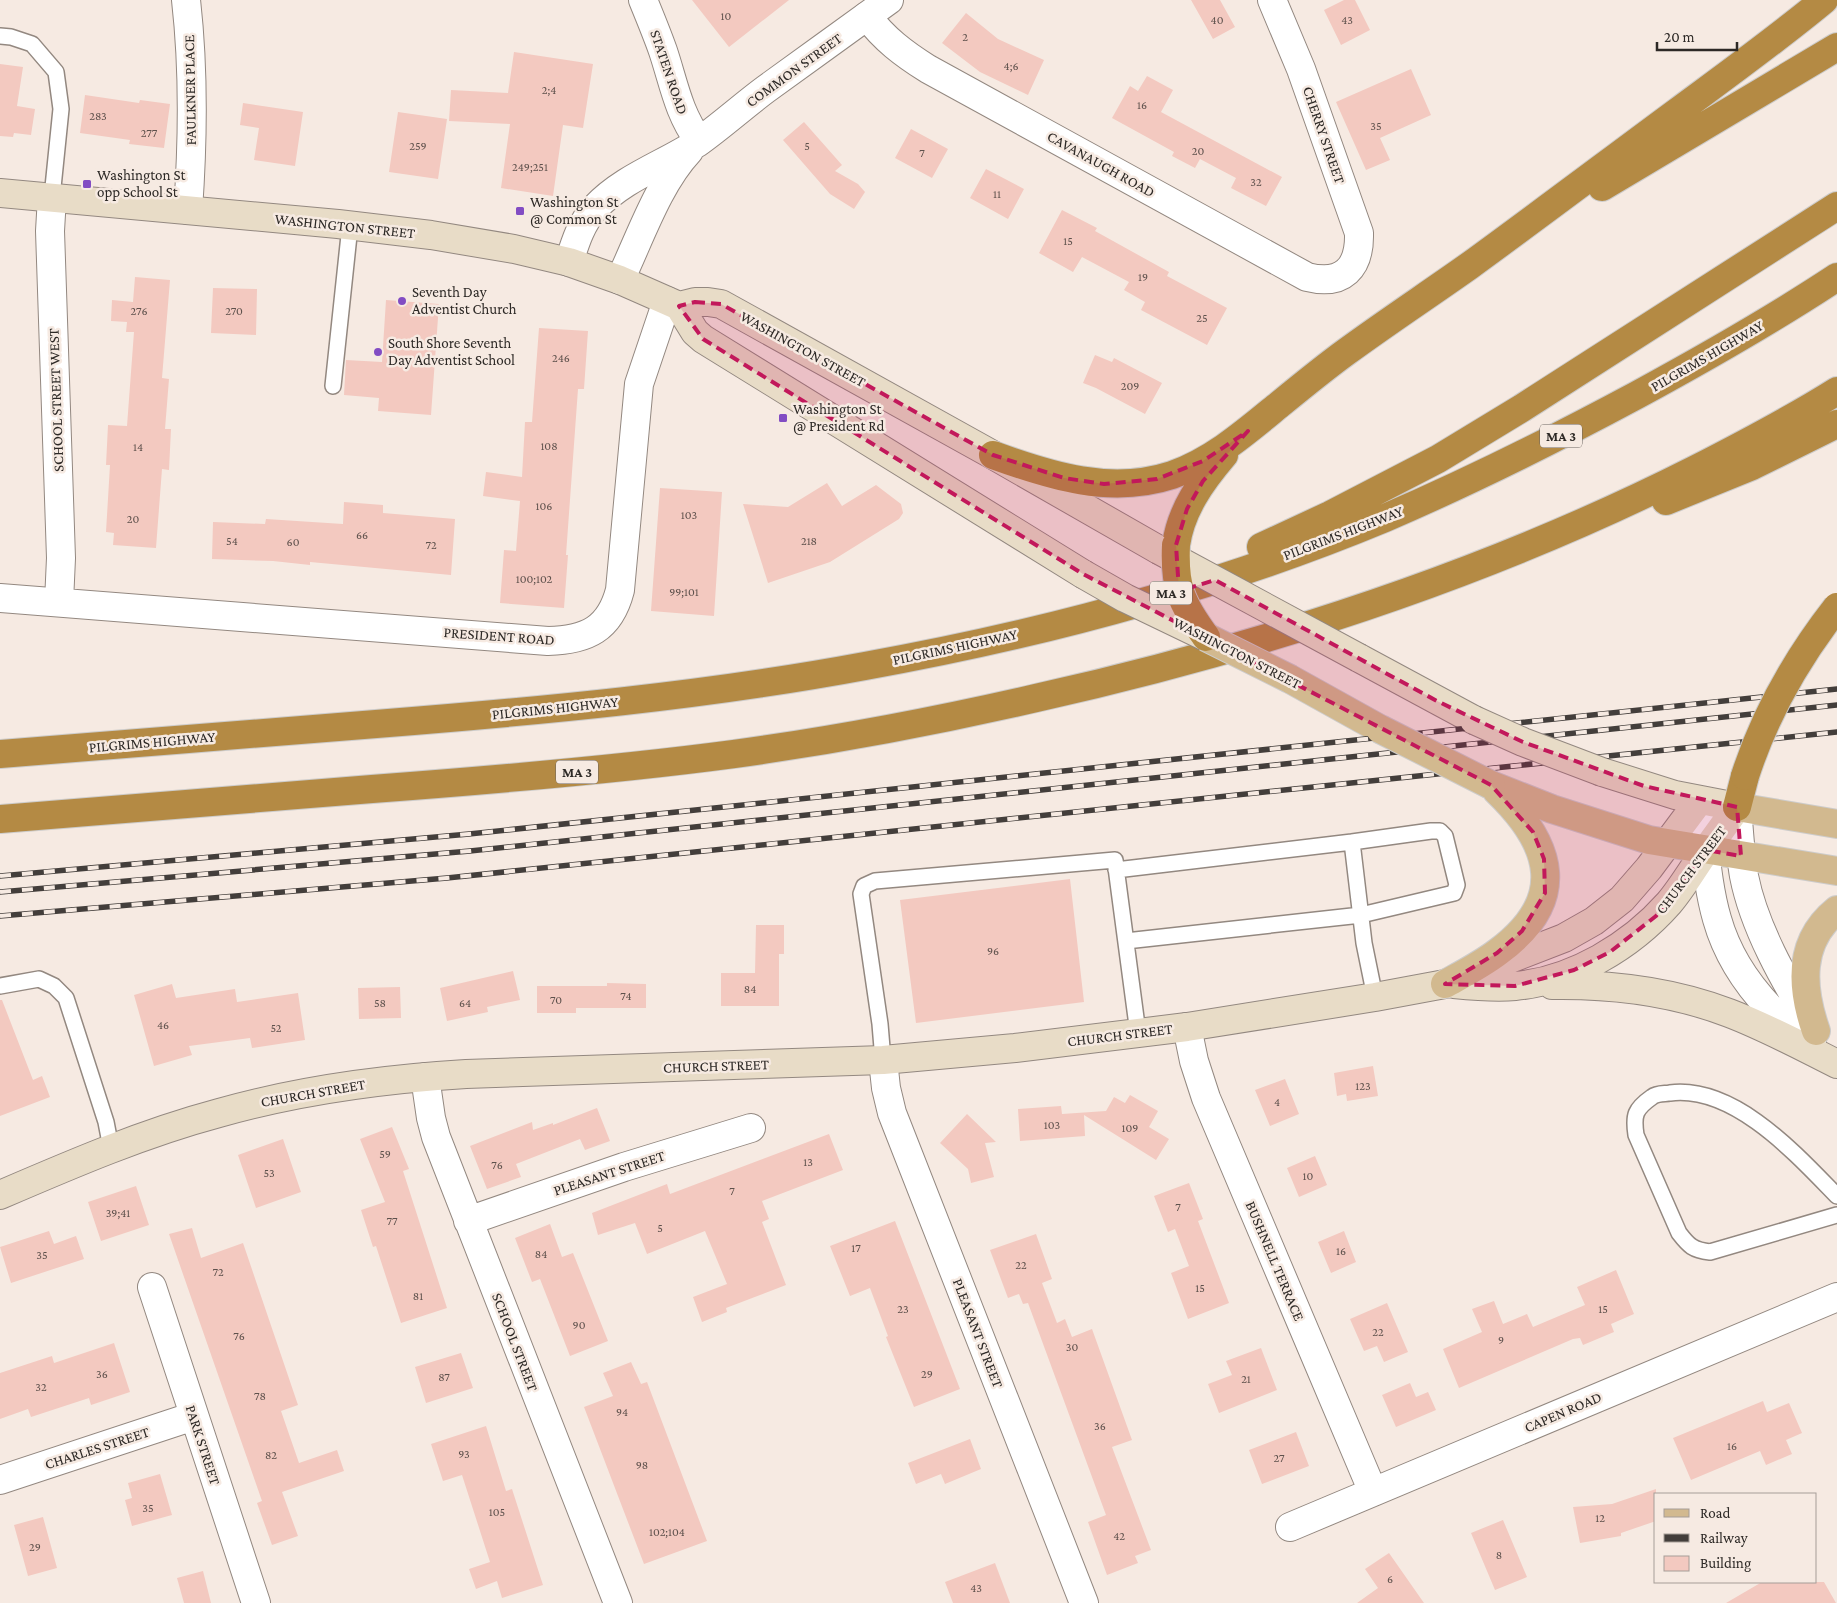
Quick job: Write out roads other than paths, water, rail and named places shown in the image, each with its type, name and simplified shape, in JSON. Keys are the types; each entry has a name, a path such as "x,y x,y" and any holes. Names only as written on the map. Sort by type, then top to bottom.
{"highway":[{"path":"993,455 1046,473 1085,482 1125,484 1157,479 1188,469 1248,431 1347,351 1469,265 1746,61 1824,0"},
{"path":"1469,265 1837,47"},
{"path":"1150,600 1330,515 1438,459 1522,408 1837,206"},
{"name":"PILGRIMS HIGHWAY","path":"0,754 523,712 670,696 819,674 964,647 1096,615 1245,570 1323,542 1384,518 1476,477 1566,433 1698,362 1790,308 1837,277"},
{"name":"MA 3","path":"0,819 544,776 689,760 833,739 979,711 1180,663 1263,640 1347,613 1494,559 1584,522 1672,481 1837,392"},
{"path":"1494,559 1678,497 1752,466 1837,424"},
{"path":"1206,637 1188,612 1182,598 1170,552 1194,495 1216,466 1248,431"},
{"path":"1738,807 1745,776 1772,707 1809,645 1837,607"}],"main road":[{"name":"WASHINGTON STREET","path":"0,193 350,226 477,243 569,262 620,280 673,304 695,332 703,339 1083,574 1125,598 1290,679 1428,754 1491,785 1603,826 1666,844 1837,871"},
{"name":"WASHINGTON STREET","path":"673,304 702,302 721,304 1474,720 1523,742 1644,786 1699,801 1738,807"},
{"path":"1445,984 1497,953 1516,937 1532,920 1545,893 1544,859 1533,832 1524,819 1491,785"},
{"name":"CHURCH STREET","path":"0,1194 111,1148 196,1119 333,1088 425,1077 883,1060 978,1052 1188,1027 1375,998 1445,984 1564,938 1594,921 1622,899 1649,868 1699,801"},
{"path":"1738,807 1837,824"},
{"name":"CHURCH STREET","path":"1445,984 1516,986 1538,982 1592,962 1626,941 1656,916 1668,903 1738,807"},
{"path":"1816,1031 1806,996 1805,964 1809,949 1816,936 1837,910"},
{"path":"1516,986 1607,985 1676,997 1746,1020 1837,1062"}],"street":[{"name":"FAULKNER PLACE","path":"186,0 192,80 192,142 188,210"},
{"name":"STATEN ROAD","path":"643,0 662,50 680,107 691,130 699,141"},
{"name":"COMMON STREET","path":"569,262 580,230 595,208 630,180 699,141 889,0"},
{"name":"CHERRY STREET","path":"1272,0 1301,69 1359,233 1358,254 1348,271"},
{"name":"CAVANAUGH ROAD","path":"867,16 885,39 920,64 1307,277 1317,280 1328,280 1339,277 1348,271"},
{"name":"COMMON STREET","path":"620,280 671,173 699,141"},
{"name":"SCHOOL STREET WEST","path":"52,197 50,231 61,558 59,602"},
{"name":"PRESIDENT ROAD","path":"0,598 548,641 569,640 587,635 605,622 617,603 620,590 638,384 673,304"},
{"path":"1699,801 1709,883 1717,920 1726,943 1744,976 1778,1018 1837,1062"},
{"path":"1738,807 1741,856 1746,886 1758,921 1782,973 1816,1031 1837,1062"},
{"name":"BUSHNELL TERRACE","path":"1188,1027 1194,1062 1206,1098 1373,1492"},
{"name":"PLEASANT STREET","path":"883,1060 886,1088 892,1114 1084,1603"},
{"name":"SCHOOL STREET","path":"425,1077 436,1137 618,1603"},
{"name":"PLEASANT STREET","path":"468,1221 616,1169 751,1128"},
{"name":"PARK STREET","path":"152,1287 256,1603"},
{"name":"CAPEN ROAD","path":"1290,1527 1837,1297"},
{"name":"CHARLES STREET","path":"0,1480 194,1416"}],"lane":[{"path":"0,36 11,37 32,44 56,72 61,109 52,197"},
{"path":"333,386 350,226"},
{"path":"1116,870 1440,831 1445,836 1457,885 1454,892 1360,914 1126,941"},
{"path":"1352,842 1360,914 1375,998"},
{"path":"883,1060 880,1024 861,894 864,886 875,881 1115,860 1138,1033"},
{"path":"0,986 39,979 54,986 66,998 106,1122 111,1148"},
{"path":"1837,1196 1770,1130 1745,1113 1706,1096 1685,1091 1654,1095 1640,1107 1633,1119 1636,1135 1679,1233 1688,1244 1698,1250 1710,1252 1837,1215"}],"railway":[{"path":"0,876 469,834 1837,689"},
{"path":"0,892 470,851 1837,705"},
{"path":"0,916 447,878 1837,732"}],"place":[{"name":"Washington St opp School St","path":"87,184"},
{"name":"Washington St @ Common St","path":"520,211"},
{"name":"Seventh Day Adventist Church","path":"402,301"},
{"name":"South Shore Seventh Day Adventist School","path":"378,352"},
{"name":"Washington St @ President Rd","path":"783,418"}]}
